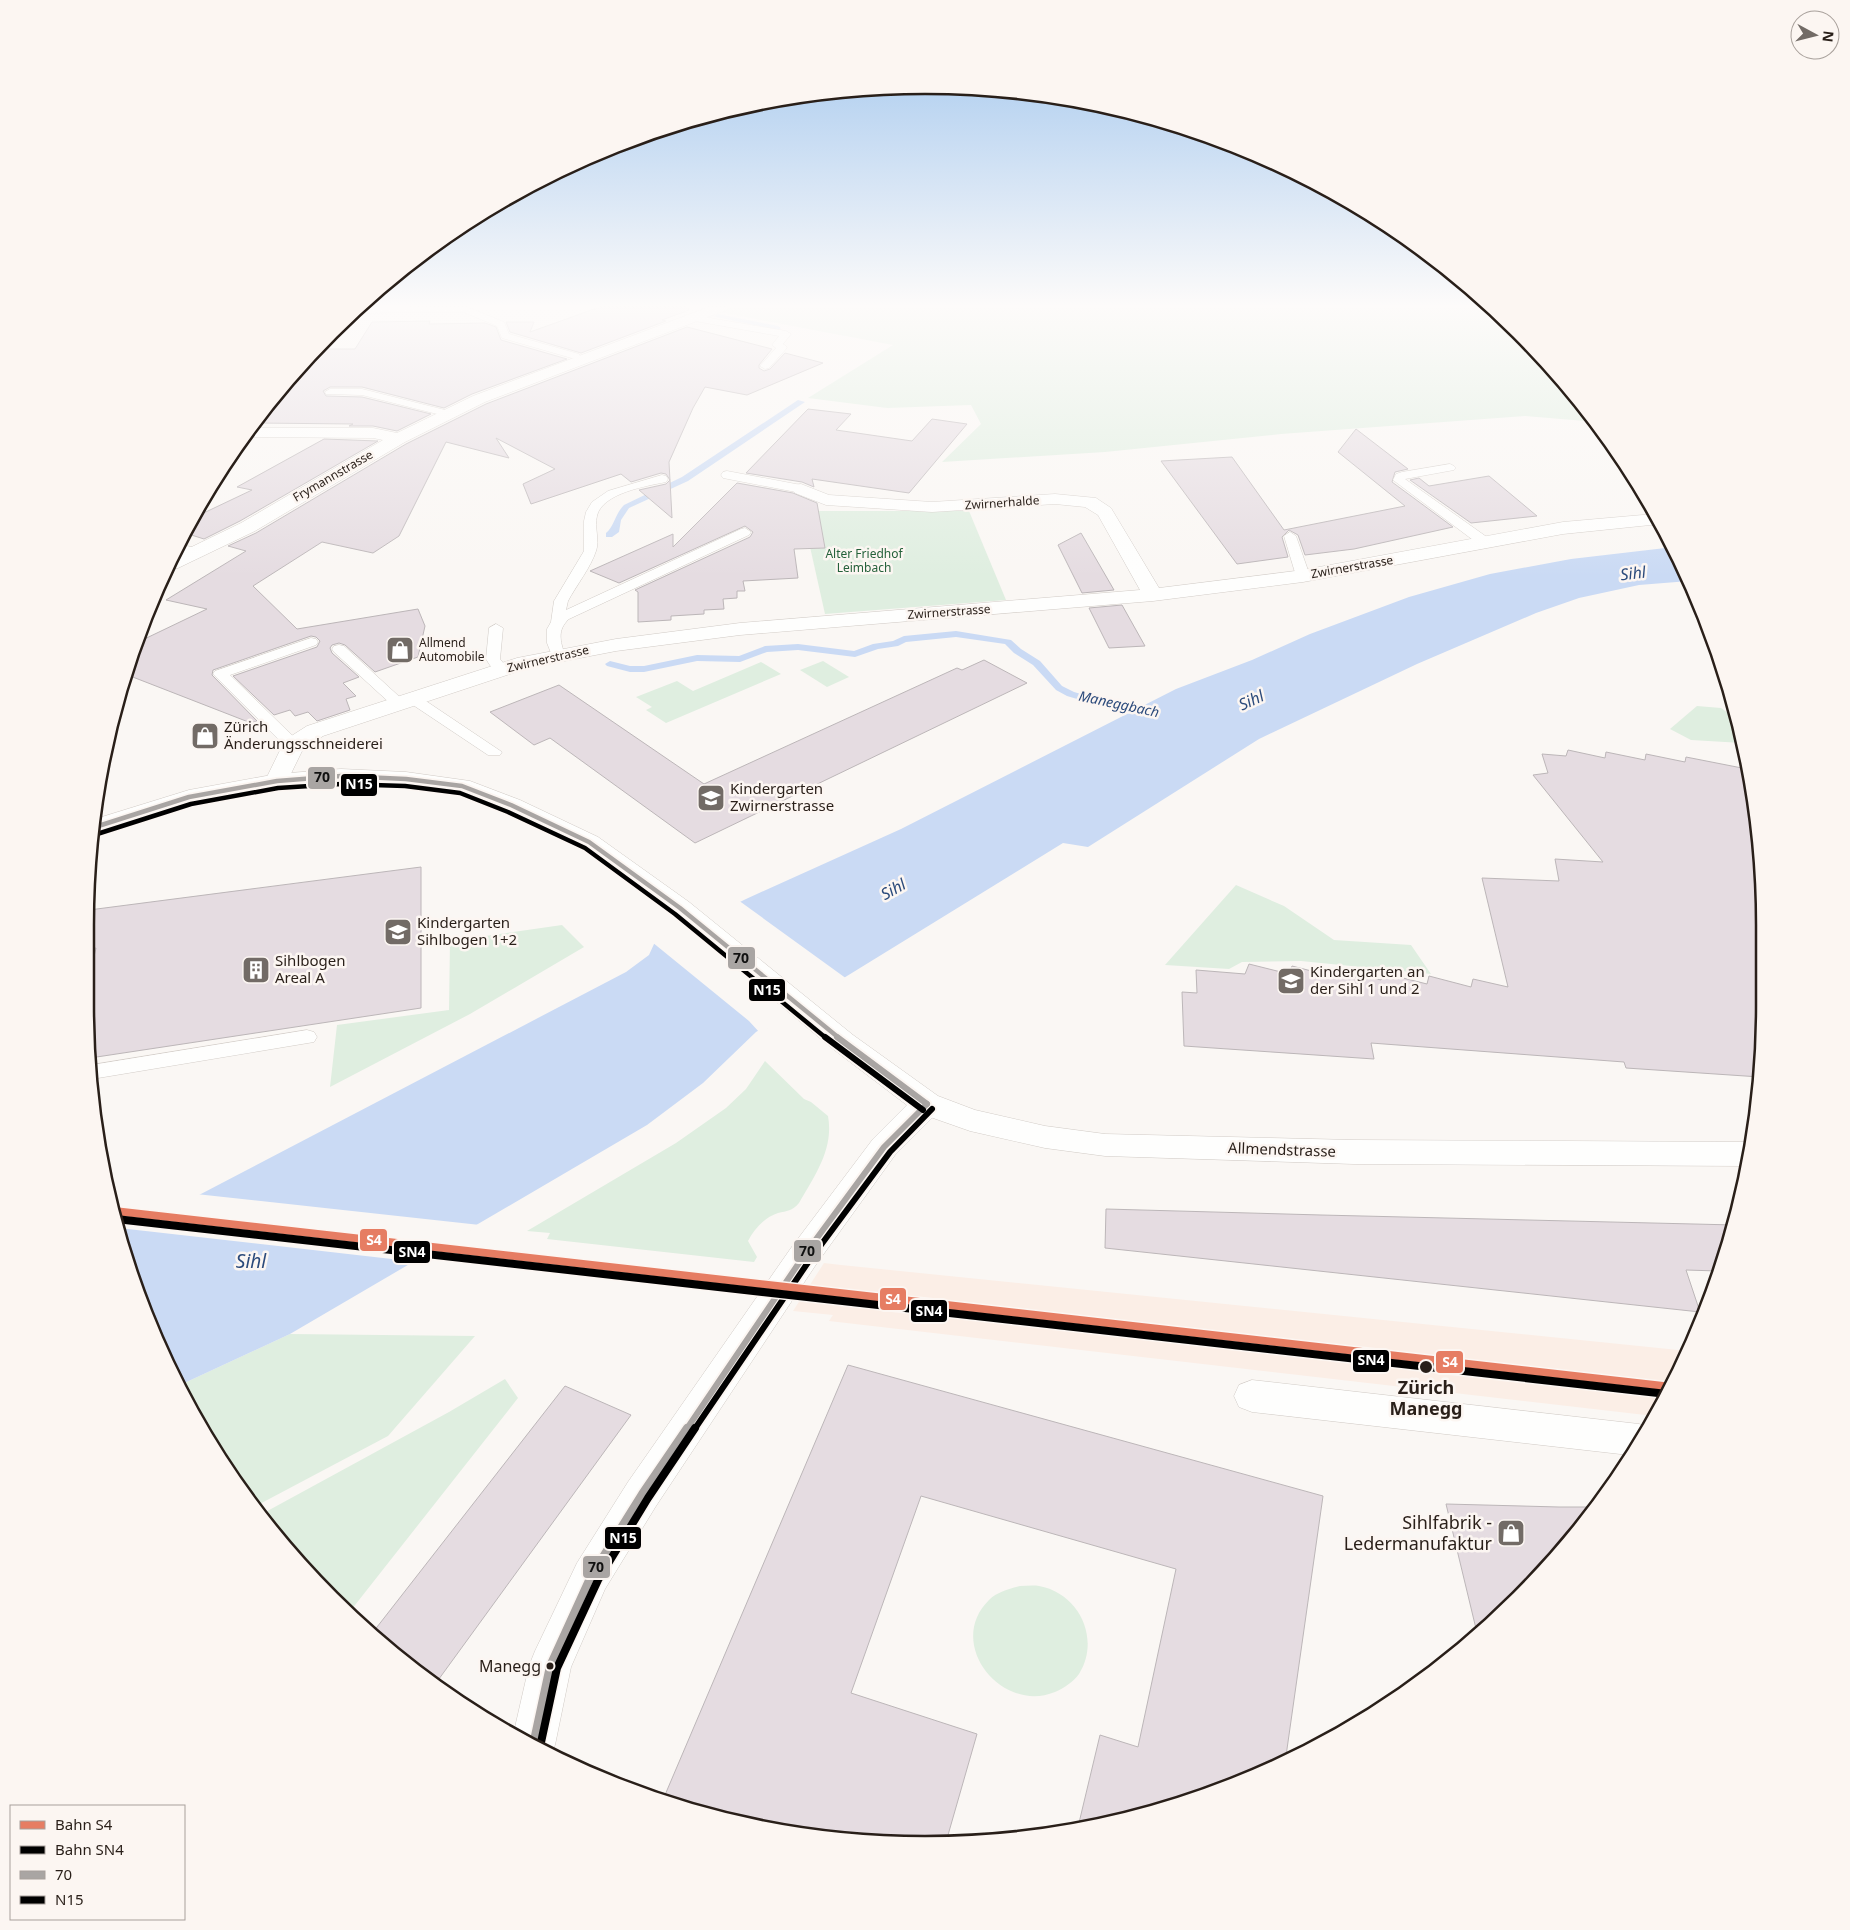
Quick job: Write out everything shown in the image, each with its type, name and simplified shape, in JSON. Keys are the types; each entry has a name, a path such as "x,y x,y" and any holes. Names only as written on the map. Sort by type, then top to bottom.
{"street":[{"name":"Frymannstrasse","path":"177,561 248,527 299,495 399,438 485,397"},
{"path":"256,433 373,433 399,438"},
{"name":"Zwirnerhalde","path":"801,489 826,500 932,507 1055,499 1090,502 1105,512 1153,595"},
{"name":"Zwirnerstrasse","path":"293,745 315,731 405,700 502,669 558,655 662,638 740,629 1153,595 1302,576 1563,528 1651,520"},
{"path":"277,781 293,745"},
{"name":"Allmendstrasse","path":"100,825 188,797 277,781 341,776 406,779 462,786 511,805 589,842 680,908 843,1042 927,1104 970,1120 1045,1137 1105,1145 1354,1152 1742,1154"},
{"path":"534,1739 550,1666 596,1568 642,1494 803,1257 884,1147 927,1104"},
{"path":"1252,1396 1633,1439"}],"lane":[{"path":"382,397 449,414"},
{"path":"1450,468 1406,475 1400,477 1399,480 1486,543"},
{"path":"727,475 801,489"},
{"path":"558,655 552,634 553,627 557,621 561,601 590,551 592,543 592,511 597,504 620,490 662,479"},
{"path":"557,621 578,609 746,532"},
{"path":"1290,536 1302,576"},
{"path":"183,549 197,553"},
{"path":"496,628 493,659 502,669"},
{"path":"293,745 220,674 311,642"},
{"path":"339,649 405,700 494,752"},
{"path":"97,1071 307,1037"}],"shaded area":[{"path":"824,1263 1681,1350 1648,1415 829,1321 833,1315 793,1311"}],"green space":[{"path":"1566,397 1585,421 1525,416 1281,434 1105,452 942,462 981,424 971,405 887,408 808,398"},
{"name":"Alter Friedhof Leimbach","path":"802,511 969,511 1006,600 825,614"},
{"path":"823,661 849,677 827,687 800,670"},
{"path":"761,662 781,674 666,723 646,710 652,707 636,697 677,681 693,691"},
{"path":"1697,706 1721,708 1729,714 1735,743 1691,740 1670,729"},
{"path":"1236,885 1284,906 1334,940 1411,945 1431,974 1301,961 1242,962 1229,969 1165,965"},
{"path":"562,925 584,947 470,1014 330,1087 337,1025 449,1010 450,941"},
{"path":"765,1061 804,1099 811,1102 828,1116 829,1128 826,1151 822,1161 799,1203 792,1209 769,1217 760,1224 750,1237 748,1241 757,1257 754,1262 547,1239 550,1233 527,1231 676,1143 726,1108 746,1089"},
{"path":"290,1334 475,1336 388,1436 261,1504 234,1467 205,1421 184,1383"},
{"path":"505,1379 518,1398 353,1608 300,1553 266,1512 449,1412"},
{"path":"1020,1586 1039,1586 1053,1590 1065,1598 1075,1608 1087,1633 1088,1646 1079,1674 1068,1685 1055,1692 1035,1696 1016,1693 999,1684 985,1670 976,1654 973,1636 977,1617 992,1597 1003,1591"}],"water":[{"name":"Sihl","path":"1666,548 1682,582 1639,585 1579,598 1536,613 1417,664 1259,739 1088,847 1063,843 756,1032 703,1083 647,1125 290,1334 184,1383 157,1323 124,1228 199,1195 626,972 649,955 654,944 746,899 901,829 1176,689 1252,660 1310,634 1409,597 1490,574 1571,559"}],"pier":[{"path":"738,900 847,979 760,1033 749,1021 652,942"},
{"path":"196,1194 480,1225 418,1262 125,1229 124,1226"}],"building":[{"path":"284,397 362,397 431,414 397,431 373,426 349,426 353,424 263,423"},
{"path":"401,397 466,397 444,408"},
{"path":"504,397 699,397 669,462 670,480 666,474 661,473 631,482 621,474 531,504 523,484 555,469 496,438 509,458 446,442 399,536 373,553 322,542 253,586 297,629 418,609 425,626 418,657 375,672 345,645 339,643 332,645 330,648 332,653 359,677 343,683 356,696 346,699 350,710 317,721 308,712 295,716 290,710 274,715 233,676 317,647 320,641 316,637 311,636 213,670 212,675 257,721 251,723 132,677 145,639 207,609 166,600 246,551 228,546 256,533 406,444 486,404"},
{"path":"808,409 851,414 836,430 912,441 932,419 967,424 909,493 812,479 814,487 802,482 746,473"},
{"path":"1356,429 1408,469 1395,472 1392,482 1453,527 1354,549 1305,555 1298,535 1289,530 1282,537 1288,557 1237,564 1161,461 1232,457 1284,530 1405,506 1338,452"},
{"path":"324,439 378,441 240,521 204,539 191,535 203,514 252,490 237,487"},
{"path":"1489,476 1537,516 1471,523 1410,480 1419,478 1429,486"},
{"path":"670,480 672,518 639,490 666,484"},
{"path":"737,483 793,493 817,503 825,548 794,549 798,578 743,581 745,591 737,591 737,598 723,599 724,609 704,610 704,614 671,616 671,620 638,622 638,592 635,590 750,537 753,532 745,526 619,583 590,571 673,534 673,547"},
{"path":"1081,533 1114,590 1082,593 1058,545"},
{"path":"1122,605 1145,646 1109,648 1089,608"},
{"path":"984,660 1027,683 695,843 550,738 534,745 490,712 559,685 704,784 957,668 962,670"},
{"path":"1568,750 1605,758 1606,752 1645,760 1646,754 1685,762 1686,757 1741,768 1749,817 1754,871 1756,1005 1752,1076 1626,1068 1624,1062 1371,1043 1374,1059 1184,1046 1182,992 1197,993 1196,970 1245,974 1249,964 1289,974 1292,966 1335,977 1338,970 1381,980 1383,973 1427,984 1429,976 1471,987 1473,979 1508,987 1482,878 1559,881 1555,859 1603,862 1533,775 1548,773 1542,754 1566,756"},
{"name":"Sihlbogen Areal A","path":"421,867 421,1008 96,1057 95,909"},
{"path":"1106,1209 1727,1225 1712,1271 1686,1270 1699,1308 1697,1312 1105,1248"},
{"path":"848,1365 1323,1496 1286,1754 1192,1792 1140,1808 1079,1821 1100,1735 1138,1747 1176,1569 921,1496 851,1693 977,1734 948,1835 871,1834 817,1829 763,1820 710,1808 665,1794"},
{"path":"565,1386 631,1415 439,1679 376,1629"},
{"path":"1446,1504 1587,1507 1550,1553 1513,1593 1476,1627"}],"waterway":[{"name":"Maneggbach","path":"609,535 616,530 617,520 621,513 634,502 685,479 801,402"},
{"name":"Maneggbach","path":"610,664 630,669 644,669 697,658 740,659 765,649 798,647 855,654 876,646 895,644 904,639 956,634 1008,642 1017,651 1037,663 1059,688 1071,694 1094,701 1156,711"}],"rail line":[{"name":"S4","path":"120,1212 1664,1386"},
{"name":"SN4","path":"122,1220 1660,1393"}],"transit line":[{"name":"70","path":"100,825 189,797 277,781 341,776 406,779 462,786 511,805 589,842 680,908 843,1042 927,1104"},
{"name":"N15","path":"99,833 191,804 278,788 341,784 405,786 460,793 508,812 585,848 675,914 838,1048 923,1110"},
{"name":"70","path":"534,1739 550,1666 591,1576 642,1494 803,1257 884,1147 927,1104"},
{"name":"N15","path":"541,1742 557,1668 598,1580 648,1498 809,1261 890,1152 932,1109"}],"place":[{"name":"Allmend Automobile","path":"400,650"},
{"name":"Zürich Änderungsschneiderei","path":"205,736"},
{"name":"Kindergarten Zwirnerstrasse","path":"711,798"},
{"name":"Kindergarten Sihlbogen 1+2","path":"398,932"},
{"name":"Sihlbogen Areal A","path":"256,970"},
{"name":"Kindergarten an der Sihl 1 und 2","path":"1291,981"},
{"name":"Zürich Manegg","path":"1426,1367"},
{"name":"Sihlfabrik - Ledermanufaktur","path":"1511,1533"},
{"name":"Manegg","path":"550,1666"}]}
